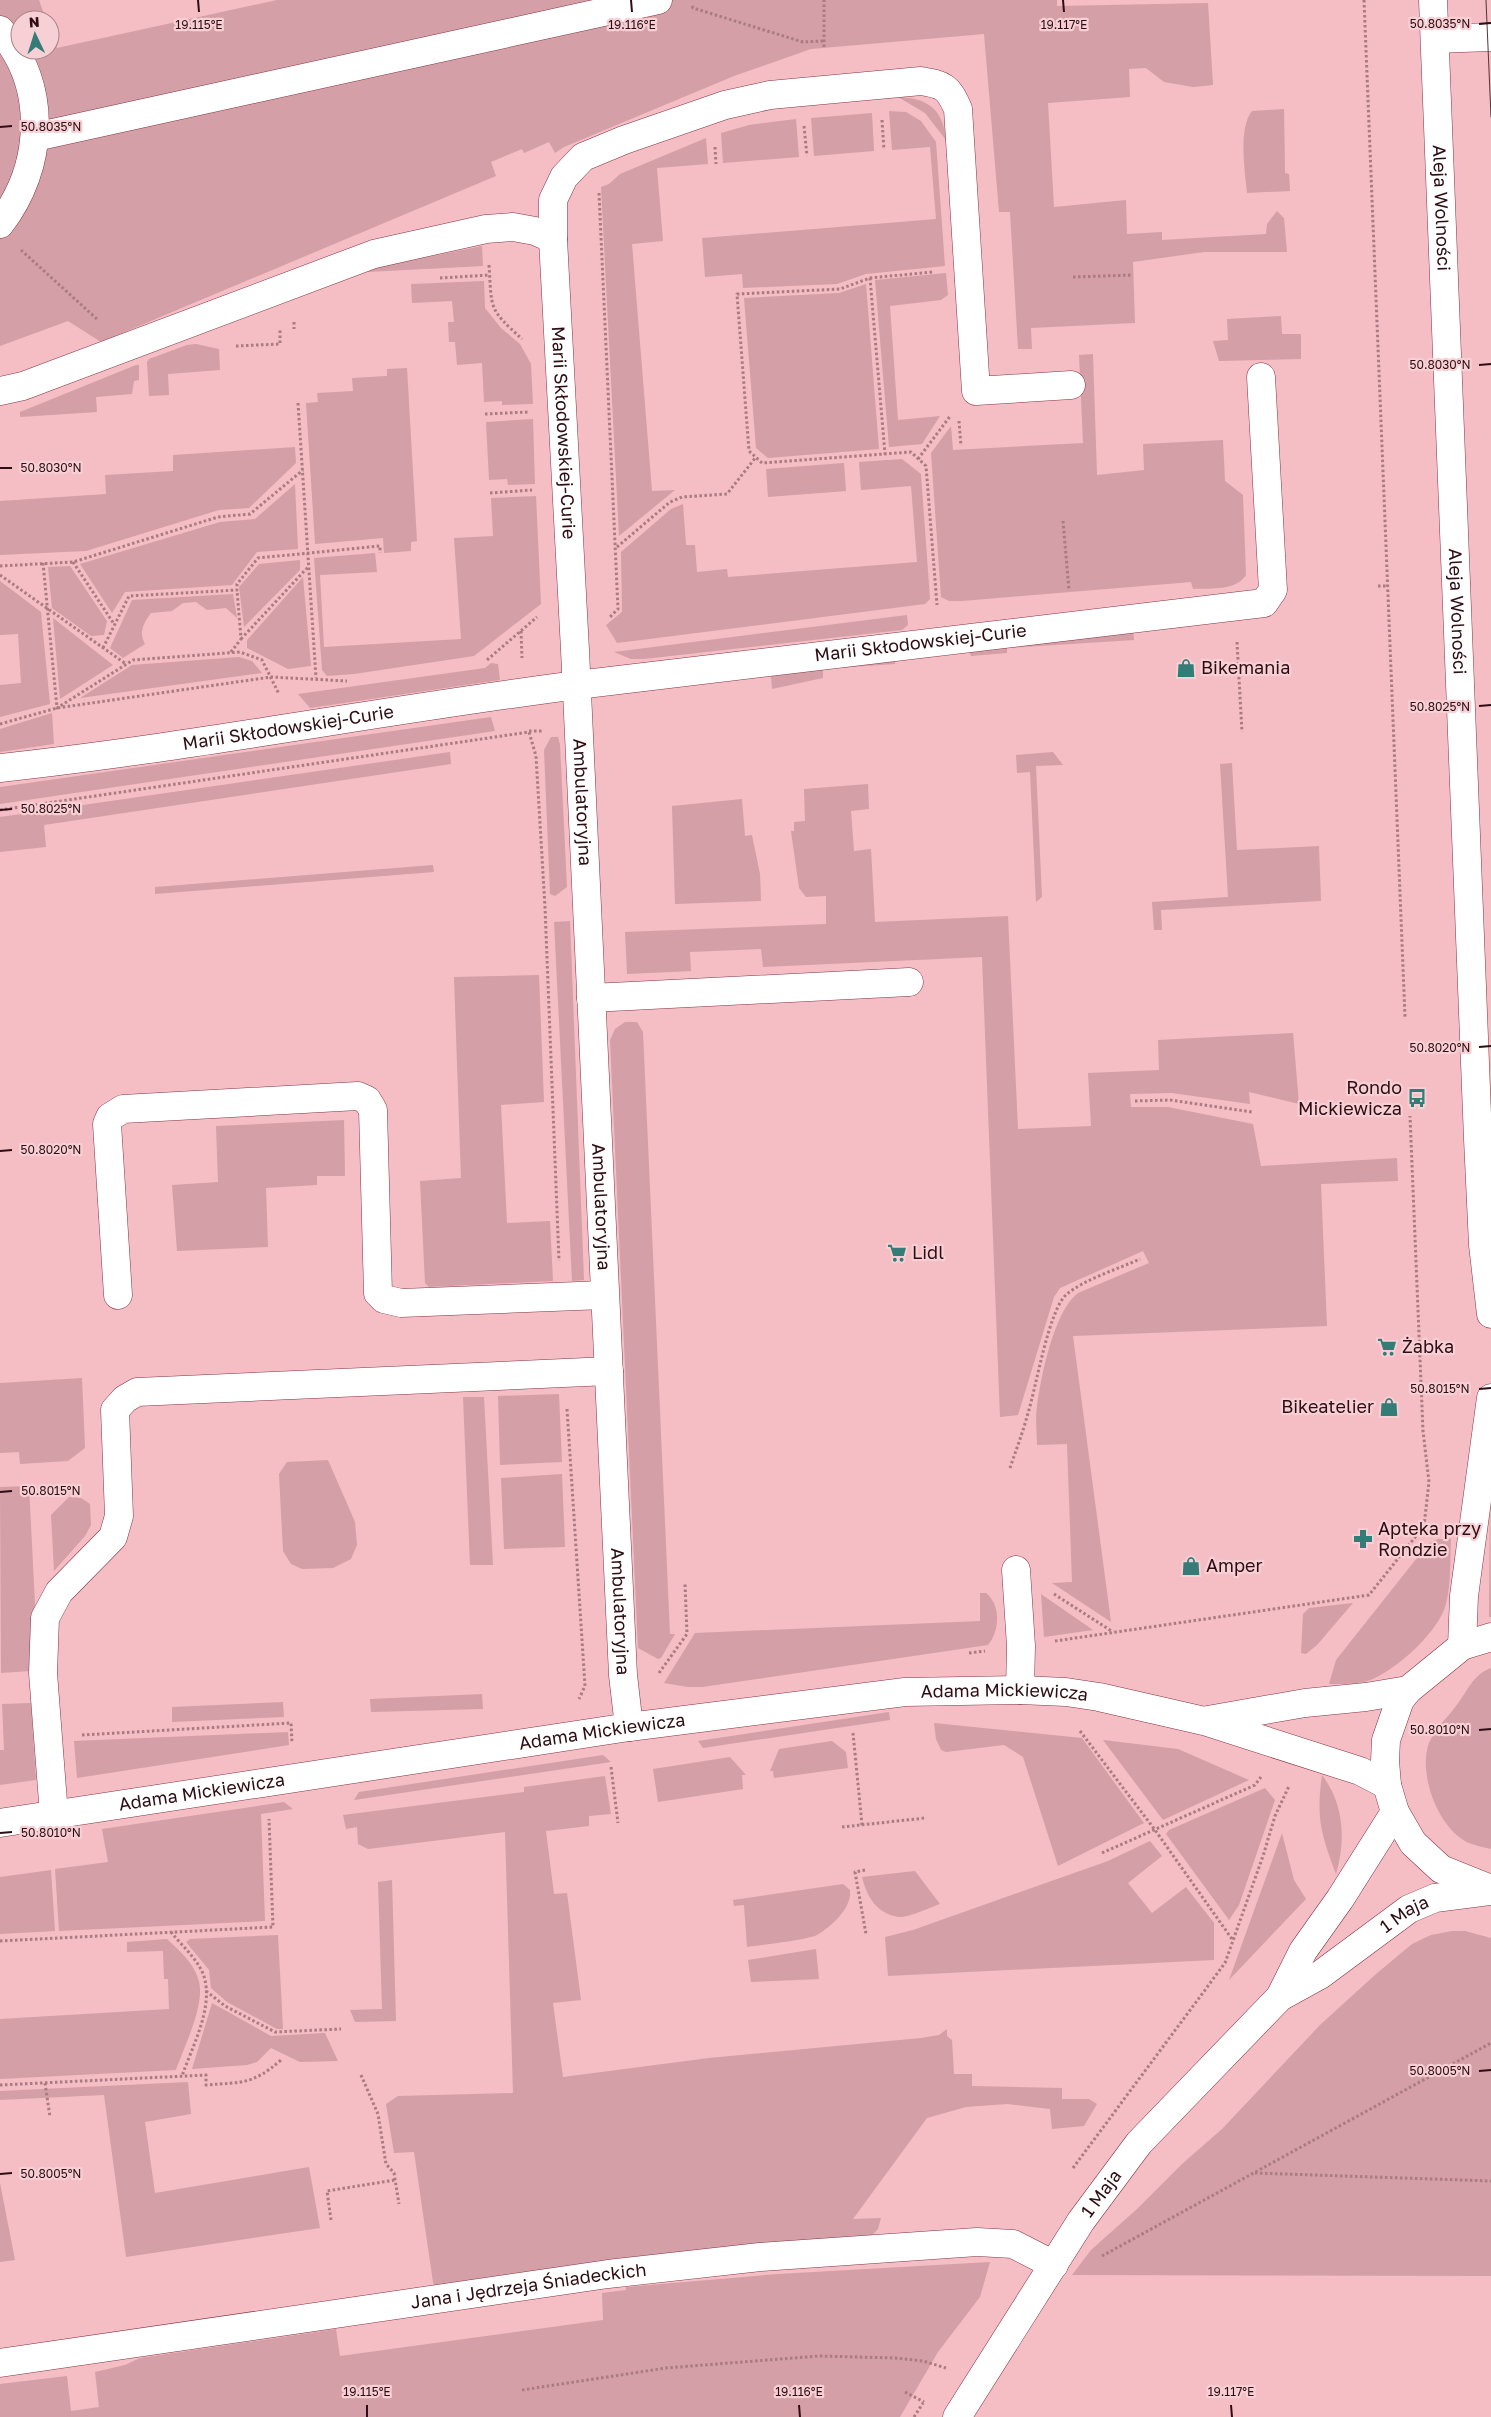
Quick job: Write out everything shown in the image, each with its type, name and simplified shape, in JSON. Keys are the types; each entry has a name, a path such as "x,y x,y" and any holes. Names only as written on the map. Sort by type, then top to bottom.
{"street":[{"path":"36,137 658,0"},
{"name":"Aleja Wolności","path":"1433,0 1478,1139 1483,1245 1491,1314"},
{"path":"0,30 14,50 29,83 33,100 36,137 32,162 24,186 12,208 7,234"},
{"path":"1435,39 1491,37"},
{"name":"Marii Skłodowskiej-Curie","path":"577,685 553,239 553,200 564,177 583,158 624,140 725,105 770,95 921,81 942,85 952,97 958,109 967,398"},
{"path":"0,391 23,386 374,254 486,229 513,226 534,231 553,239"},
{"name":"Marii Skłodowskiej-Curie","path":"0,768 295,728 577,685 759,661 1264,603 1273,590 1261,377"},
{"path":"967,398 1071,385"},
{"name":"Ambulatoryjna","path":"577,685 622,1675 629,1727"},
{"path":"591,998 909,982"},
{"path":"118,1295 107,1124 110,1117 123,1109 358,1096 366,1100 373,1110 378,1293 384,1298 401,1303 604,1295"},
{"path":"54,1815 43,1673 45,1618 58,1592 113,1536 119,1516 115,1410 124,1399 137,1392 609,1371"},
{"path":"1462,1646 1464,1596 1491,1398"},
{"path":"1016,1570 1021,1646 1020,1690"},
{"path":"1491,1636 1462,1646 1408,1690 1400,1700 1386,1740 1385,1761 1387,1784 1395,1812 1413,1843 1441,1869 1491,1890"},
{"name":"Adama Mickiewicza","path":"0,1823 629,1727 905,1692 1020,1690 1066,1692 1099,1697 1204,1721 1360,1771 1387,1784"},
{"name":"Adama Mickiewicza","path":"1204,1721 1305,1703 1366,1697 1408,1690"},
{"name":"1 Maja","path":"957,2417 1081,2222 1139,2143 1280,1997 1302,1952 1340,1899 1395,1812"},
{"name":"1 Maja","path":"1280,1997 1320,1976 1409,1909 1435,1898 1491,1890"},
{"name":"Jana i Jędrzeja Śniadeckich","path":"0,2363 608,2274 760,2257 977,2242 1013,2244 1054,2265"}],"path":[{"path":"692,0 693,8 702,11 803,42 824,41"},
{"path":"824,0 824,47"},
{"path":"1364,0 1404,1017"},
{"path":"881,114 884,150"},
{"path":"804,121 807,156"},
{"path":"599,184 617,548 618,610 606,620"},
{"path":"7,234 104,325 121,324 130,345"},
{"path":"941,270 870,278 840,289 737,294 749,451 762,463 912,452 926,466 937,608 946,607"},
{"path":"1073,278 1133,275"},
{"path":"870,278 885,454"},
{"path":"294,321 294,329"},
{"path":"961,446 967,398"},
{"path":"918,459 967,398"},
{"path":"298,403 304,470 316,678"},
{"path":"485,414 530,412"},
{"path":"617,548 670,502 682,497 727,494 756,457"},
{"path":"0,566 73,562 218,517 250,514 304,470"},
{"path":"490,493 534,490"},
{"path":"1063,521 1070,592"},
{"path":"241,638 237,584 258,558 380,546 380,553"},
{"path":"73,562 114,624"},
{"path":"43,563 57,708"},
{"path":"230,652 309,566"},
{"path":"0,575 126,664"},
{"path":"1378,586 1387,586"},
{"path":"103,648 129,596 237,590"},
{"path":"485,662 542,613"},
{"path":"1236,633 1242,732"},
{"path":"57,708 133,660 240,652 262,660 295,728"},
{"path":"0,724 57,708 271,677 352,681"},
{"path":"1134,1101 1170,1100 1252,1112"},
{"path":"962,1654 1369,1595 1424,1526 1429,1482 1423,1431 1410,1116"},
{"path":"1010,1468 1028,1415 1053,1319 1061,1302 1066,1295 1078,1287 1140,1259"},
{"path":"1016,1570 1113,1632"},
{"path":"584,1676 622,1675 653,1682 687,1634 685,1584"},
{"path":"77,1735 291,1723 293,1750"},
{"path":"843,1732 862,1730"},
{"path":"1071,1730 1089,1731"},
{"path":"1080,1730 1155,1830 1232,1939"},
{"path":"853,1731 862,1825"},
{"path":"601,1769 619,1766"},
{"path":"611,1767 618,1823"},
{"path":"1102,1853 1255,1785 1265,1773"},
{"path":"1071,2172 1225,1963 1263,1856 1275,1816 1289,1784"},
{"path":"0,1941 273,1927 268,1819 278,1818"},
{"path":"842,1827 925,1818"},
{"path":"865,1870 855,1872 866,1934"},
{"path":"171,1932 196,1963 204,1978 205,1991 201,2022 182,2076"},
{"path":"205,1991 224,2006 275,2032 341,2029"},
{"path":"1096,2259 1491,2043"},
{"path":"0,2085 206,2075 206,2085 244,2082 263,2075 281,2060"},
{"path":"361,2075 378,2114 386,2164 394,2173 399,2204"},
{"path":"45,2083 50,2117"},
{"path":"1254,2173 1491,2181"},
{"path":"331,2220 327,2191 395,2180"},
{"path":"522,2390 666,2368 819,2356 922,2361 946,2368 978,2384"},
{"path":"905,2392 924,2402"}],"shaded area":[{"path":"0,0 39,0 42,10 10,10 10,60 60,60 60,47 277,0 1057,0 1057,6 1208,3 1213,85 1193,87 1164,82 1146,68 1129,69 1130,97 1048,103 1054,207 1126,200 1127,234 1162,232 1162,240 1266,234 1267,224 1277,211 1284,218 1287,252 1204,252 1133,262 1135,323 1031,328 1032,349 1018,349 1010,212 999,212 984,34 811,49 734,76 564,147 555,153 549,142 524,153 522,149 491,162 496,176 101,342 68,321 0,346"},
{"path":"898,97 918,100 933,108 942,121 946,140 925,113"},
{"path":"1284,109 1285,173 1289,174 1290,191 1247,193 1244,139 1248,119 1252,111"},
{"path":"889,111 906,112 921,121 936,142 945,266 866,274 837,284 743,288 742,274 705,277 702,238 936,219 930,147 892,150"},
{"path":"872,113 874,151 814,156 811,118"},
{"path":"796,119 799,157 723,163 721,133 749,125"},
{"path":"706,138 708,164 657,168 663,241 632,244 652,491 675,490 619,536 601,187 609,184 620,174"},
{"path":"482,246 483,266 348,273"},
{"path":"946,273 948,295 941,300 890,306 898,420 940,416 922,444 889,447 875,280"},
{"path":"484,281 485,308 501,328 520,344 531,364 533,404 502,405 502,401 484,402 482,363 457,365 455,342 449,342 448,322 454,322 452,301 412,303 411,284"},
{"path":"866,284 879,449 768,458 756,448 744,298 839,293"},
{"path":"1281,316 1282,334 1301,334 1301,359 1219,361 1213,341 1228,340 1227,319"},
{"path":"196,344 219,349 220,370 168,374 169,395 149,396 147,362 149,359 187,345"},
{"path":"1093,354 1097,475 1144,470 1143,444 1223,440 1225,481 1243,495 1246,575 1236,584 1222,588 1193,589 1191,582 962,601 949,601 941,597 931,453 951,426 953,450 1083,443 1079,355"},
{"path":"139,365 139,380 134,381 132,394 96,397 97,412 20,417 20,412"},
{"path":"407,368 417,541 411,542 411,551 384,553 383,538 315,544 306,403 318,402 317,393 353,391 352,378 387,376 387,369"},
{"path":"533,419 535,484 508,485 507,479 489,480 486,422"},
{"path":"295,447 296,463 249,508 219,510 86,551 0,555 0,501 106,494 105,475 173,471 173,455"},
{"path":"902,459 921,474 930,599 925,604 617,643 606,625 622,612 621,552 671,509 683,504 686,545 695,545 697,572 727,569 728,577 917,562 911,486 861,490 859,462"},
{"path":"844,463 846,491 768,497 766,469"},
{"path":"295,484 298,549 257,552 232,585 125,592 112,613 80,564 220,522 255,519"},
{"path":"536,496 541,604 474,656 354,674 327,676 322,670 314,558 375,553 377,572 320,575 324,647 461,639 454,538 493,536 491,498"},
{"path":"300,560 300,570 244,627 239,587 259,564"},
{"path":"70,566 107,621 104,635 91,636 52,608 48,567"},
{"path":"303,577 311,666 288,669 247,648 247,640"},
{"path":"0,581 41,612 50,704 0,717 0,685 21,683 18,634 0,635"},
{"path":"233,594 237,618 226,608 207,610 196,602 183,603 172,611 151,613 144,624 142,632 145,644 123,658 110,648 132,600"},
{"path":"907,615 908,625 902,630 644,659 631,659 614,652"},
{"path":"53,618 113,665 60,699"},
{"path":"1133,627 1134,640 1007,648 1007,653 971,656 970,653 967,653 967,645"},
{"path":"239,657 252,661 262,673 80,698 132,665"},
{"path":"895,659 895,664 823,669 823,678 772,689 771,675"},
{"path":"491,663 498,664 500,680 310,708 298,694 485,668"},
{"path":"52,713 54,744 0,752 0,729"},
{"path":"491,717 495,731 0,804 0,787"},
{"path":"551,737 558,737 560,745 567,887 555,896 550,894 544,750"},
{"path":"450,752 451,764 44,825 46,847 0,852 0,817"},
{"path":"1053,752 1063,765 1036,766 1042,897 1036,902 1030,772 1017,773 1016,755"},
{"path":"1232,763 1237,850 1319,846 1321,901 1161,910 1162,930 1154,930 1152,902 1228,897 1220,764"},
{"path":"868,784 869,809 851,811 854,851 871,849 875,922 1008,916 1018,1129 1091,1126 1088,1073 1159,1070 1158,1040 1293,1033 1299,1104 1249,1092 1250,1104 1172,1093 1130,1094 1131,1107 1168,1107 1253,1124 1261,1166 1397,1158 1398,1181 1321,1184 1327,1326 1073,1336 1111,1622 1052,1583 1072,1582 1067,1444 1037,1445 1036,1411 1050,1345 1062,1314 1070,1302 1078,1293 1149,1263 1143,1251 1060,1288 1054,1297 1018,1415 1000,1417 982,957 763,967 761,949 690,952 691,971 627,974 625,932 826,924 826,896 806,897 799,888 791,831 794,831 794,822 805,821 804,789"},
{"path":"742,799 745,836 752,835 760,874 761,901 675,904 672,806"},
{"path":"433,865 434,872 155,894 155,887"},
{"path":"570,921 584,1280 572,1281 554,922"},
{"path":"539,975 544,1102 501,1105 507,1223 550,1221 553,1281 429,1287 425,1283 420,1181 461,1178 454,977"},
{"path":"625,1022 637,1022 643,1032 670,1634 675,1634 661,1658 658,1659 638,1648 610,1040 615,1029"},
{"path":"344,1120 345,1176 317,1176 317,1185 266,1188 268,1247 177,1251 172,1185 218,1182 216,1126"},
{"path":"82,1378 85,1448 68,1461 20,1464 19,1452 0,1453 0,1383"},
{"path":"559,1394 562,1462 500,1465 498,1396"},
{"path":"463,1397 484,1397 493,1565 470,1565"},
{"path":"328,1460 355,1522 357,1545 351,1559 333,1568 302,1569 291,1564 283,1551 279,1474 287,1462"},
{"path":"562,1474 565,1547 504,1549 501,1478"},
{"path":"1490,1485 1491,1617 1489,1617 1489,1609"},
{"path":"29,1486 35,1603 30,1671 1,1673 0,1487"},
{"path":"69,1497 81,1498 90,1504 91,1525 85,1536 54,1571 51,1515"},
{"path":"1438,1539 1451,1539 1449,1588 1442,1614 1427,1636 1396,1665 1375,1678 1358,1683 1329,1684 1336,1660 1428,1544"},
{"path":"980,1593 986,1593 991,1598 996,1611 997,1625 988,1645 702,1687 664,1683 695,1633 980,1621"},
{"path":"1041,1594 1093,1630 1044,1637"},
{"path":"1353,1603 1317,1645 1306,1654 1301,1653 1303,1614 1309,1608"},
{"path":"1491,1668 1491,1849 1465,1841 1446,1823 1432,1797 1426,1769 1426,1755 1434,1733 1475,1679"},
{"path":"482,1694 483,1709 371,1712 370,1699"},
{"path":"283,1702 284,1717 172,1722 172,1707"},
{"path":"31,1703 36,1780 0,1785 0,1750 4,1750 2,1704"},
{"path":"889,1712 890,1720 703,1748 698,1741"},
{"path":"934,1723 1082,1738 1144,1823 1058,1866 1023,1757 1004,1745 946,1752 941,1750 936,1739"},
{"path":"288,1732 289,1745 77,1778 74,1741"},
{"path":"1103,1740 1178,1749 1249,1780 1163,1820"},
{"path":"832,1741 846,1752 848,1768 774,1778 773,1771 770,1771 779,1749"},
{"path":"603,1755 611,1762 354,1800 359,1792"},
{"path":"730,1757 746,1775 742,1775 743,1789 658,1802 653,1769"},
{"path":"1322,1775 1335,1798 1341,1823 1341,1848 1336,1874 1321,1826 1320,1790"},
{"path":"605,1776 611,1814 589,1816 589,1826 546,1831 554,1894 567,1893 581,2000 553,2003 563,2077 709,2058 921,2038 939,2035 947,2029 947,2036 952,2040 954,2074 972,2074 972,2086 1062,2088 1062,2099 1089,2099 1097,2104 1084,2126 1052,2129 1050,2109 1007,2104 966,2107 927,2118 853,2219 881,2218 878,2229 869,2238 434,2289 414,2152 394,2153 386,2104 398,2096 513,2093 505,1832 368,1849 358,1844 357,1827 346,1829 343,1815 524,1792 524,1787"},
{"path":"1265,1788 1275,1800 1239,1905 1229,1920 1166,1834 1169,1830"},
{"path":"284,1802 293,1809 261,1814 265,1921 59,1931 55,1869 108,1862 102,1829"},
{"path":"1282,1833 1294,1880 1306,1899 1229,1980"},
{"path":"1150,1841 1162,1856 1128,1883 1152,1913 1186,1887 1214,1923 1214,1960 888,1976 885,1937 913,1930 1108,1861"},
{"path":"51,1870 55,1931 0,1934 0,1877"},
{"path":"915,1871 940,1904 903,1917 891,1915 879,1908 870,1898 862,1877"},
{"path":"392,1880 396,2021 355,2022 350,2010 382,2009 378,1882"},
{"path":"843,1884 850,1890 848,1903 835,1922 817,1935 804,1939 747,1947 744,1905 734,1906 733,1900"},
{"path":"1452,1931 1465,1931 1491,1938 1491,2276 1072,2275 1091,2250 1222,2129 1320,2025 1376,1974 1412,1944 1431,1935"},
{"path":"278,1935 283,2029 277,2029 227,2002 211,1988 209,1970 186,1942 190,1939"},
{"path":"167,1939 191,1964 197,1975 200,1991 196,2014 176,2070 0,2079 0,2019 169,2009 168,1979 164,1979 163,1951 127,1952 127,1942"},
{"path":"816,1949 819,1979 751,1982 748,1960"},
{"path":"212,2003 271,2036 325,2033 338,2061 300,2062 271,2048 257,2062 247,2065 192,2069"},
{"path":"188,2082 191,2114 145,2122 155,2193 309,2167 320,2228 126,2257 104,2095 0,2100 0,2091"},
{"path":"0,2183 15,2260 0,2262"},
{"path":"990,2262 980,2297 938,2352 900,2417 0,2417 0,2384 67,2376 71,2411 99,2407 95,2372 125,2365 140,2358 336,2329 340,2356 603,2320 602,2293 626,2290 626,2287 778,2274"}],"tram line":[{"path":"1486,0 1491,117"}],"place":[{"name":"Bikemania","path":"1186,668"},
{"name":"Rondo Mickiewicza","path":"1417,1098"},
{"name":"Lidl","path":"897,1253"},
{"name":"Żabka","path":"1387,1347"},
{"name":"Bikeatelier","path":"1389,1407"},
{"name":"Apteka przy Rondzie","path":"1363,1539"},
{"name":"Amper","path":"1191,1566"}]}
